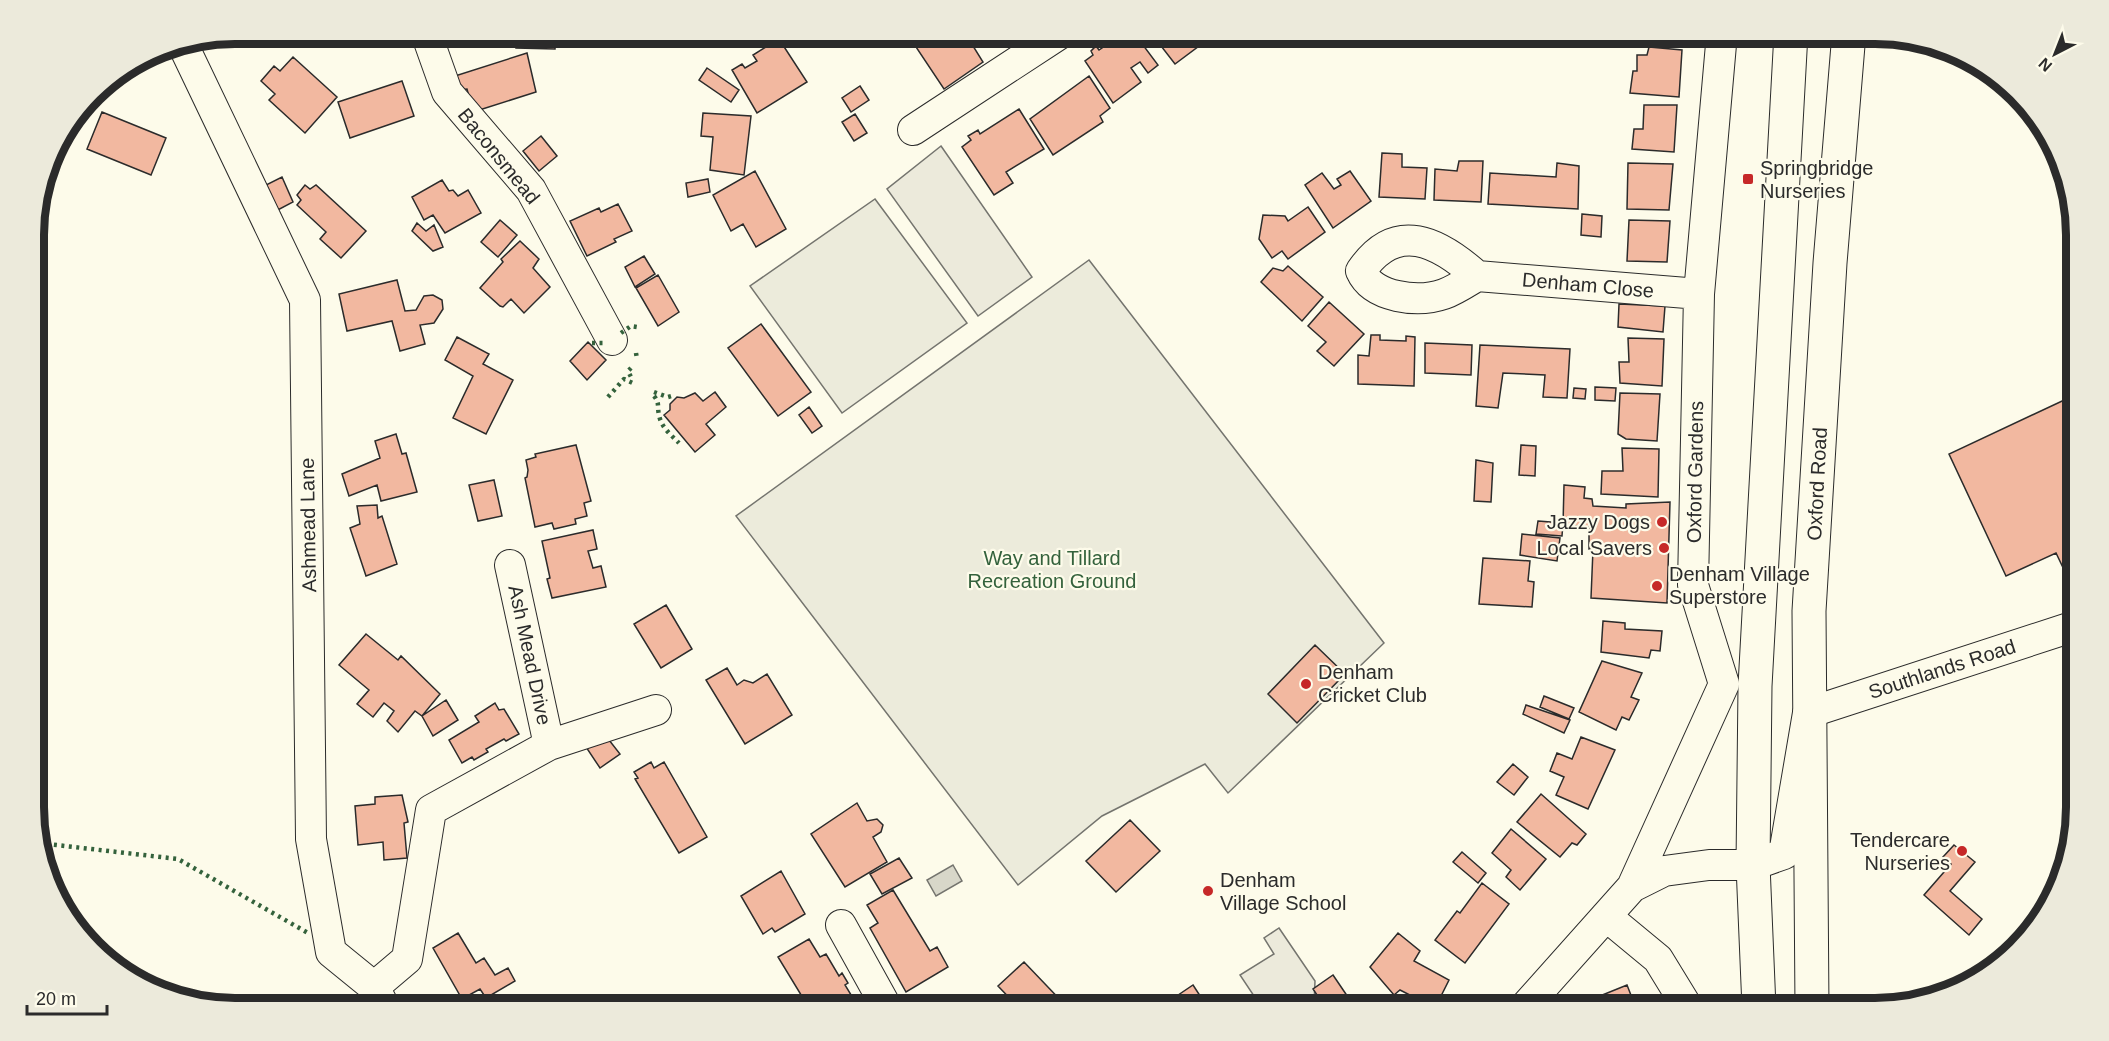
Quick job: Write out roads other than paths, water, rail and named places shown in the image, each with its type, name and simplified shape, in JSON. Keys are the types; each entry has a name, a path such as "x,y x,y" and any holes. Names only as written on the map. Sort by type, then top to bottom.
{"highway":[{"path":"1759,997 1753,865 1755,687 1790,44"},
{"name":"Oxford Road","path":"1812,997 1809,611 1830,263 1849,44"}],"street":[{"name":"Baconsmead","path":"430,44 447,92 531,190 612,340"},
{"path":"913,130 1024,44"},
{"name":"Oxford Gardens","path":"1632,887 1724,684 1693,585 1699,294 1721,44"},
{"name":"Ashmead Lane","path":"183,51 305,300 311,838 331,952 380,997"},
{"name":"Denham Close","path":"1477,276 1699,294"},
{"name":"Ash Mead Drive","path":"510,565 549,745"},
{"name":"Southlands Road","path":"1808,713 2066,629"},
{"name":"Ash Mead Drive","path":"380,997 407,959 431,810 549,745 656,710"},
{"path":"1534,997 1632,887 1664,871 1709,865 1753,865 1784,854 1808,713"},
{"path":"1606,916 1658,959 1681,997"},
{"path":"841,925 881,998"}],"place":[{"name":"Springbridge Nurseries","path":"1748,179"},
{"name":"Jazzy Dogs","path":"1662,522"},
{"name":"Local Savers","path":"1664,548"},
{"name":"Denham Village Superstore","path":"1657,586"},
{"name":"Denham Cricket Club","path":"1306,684"},
{"name":"Tendercare Nurseries","path":"1962,851"},
{"name":"Denham Village School","path":"1208,891"}],"park label":[{"name":"Way and Tillard Recreation Ground","path":"1052,570"}]}
